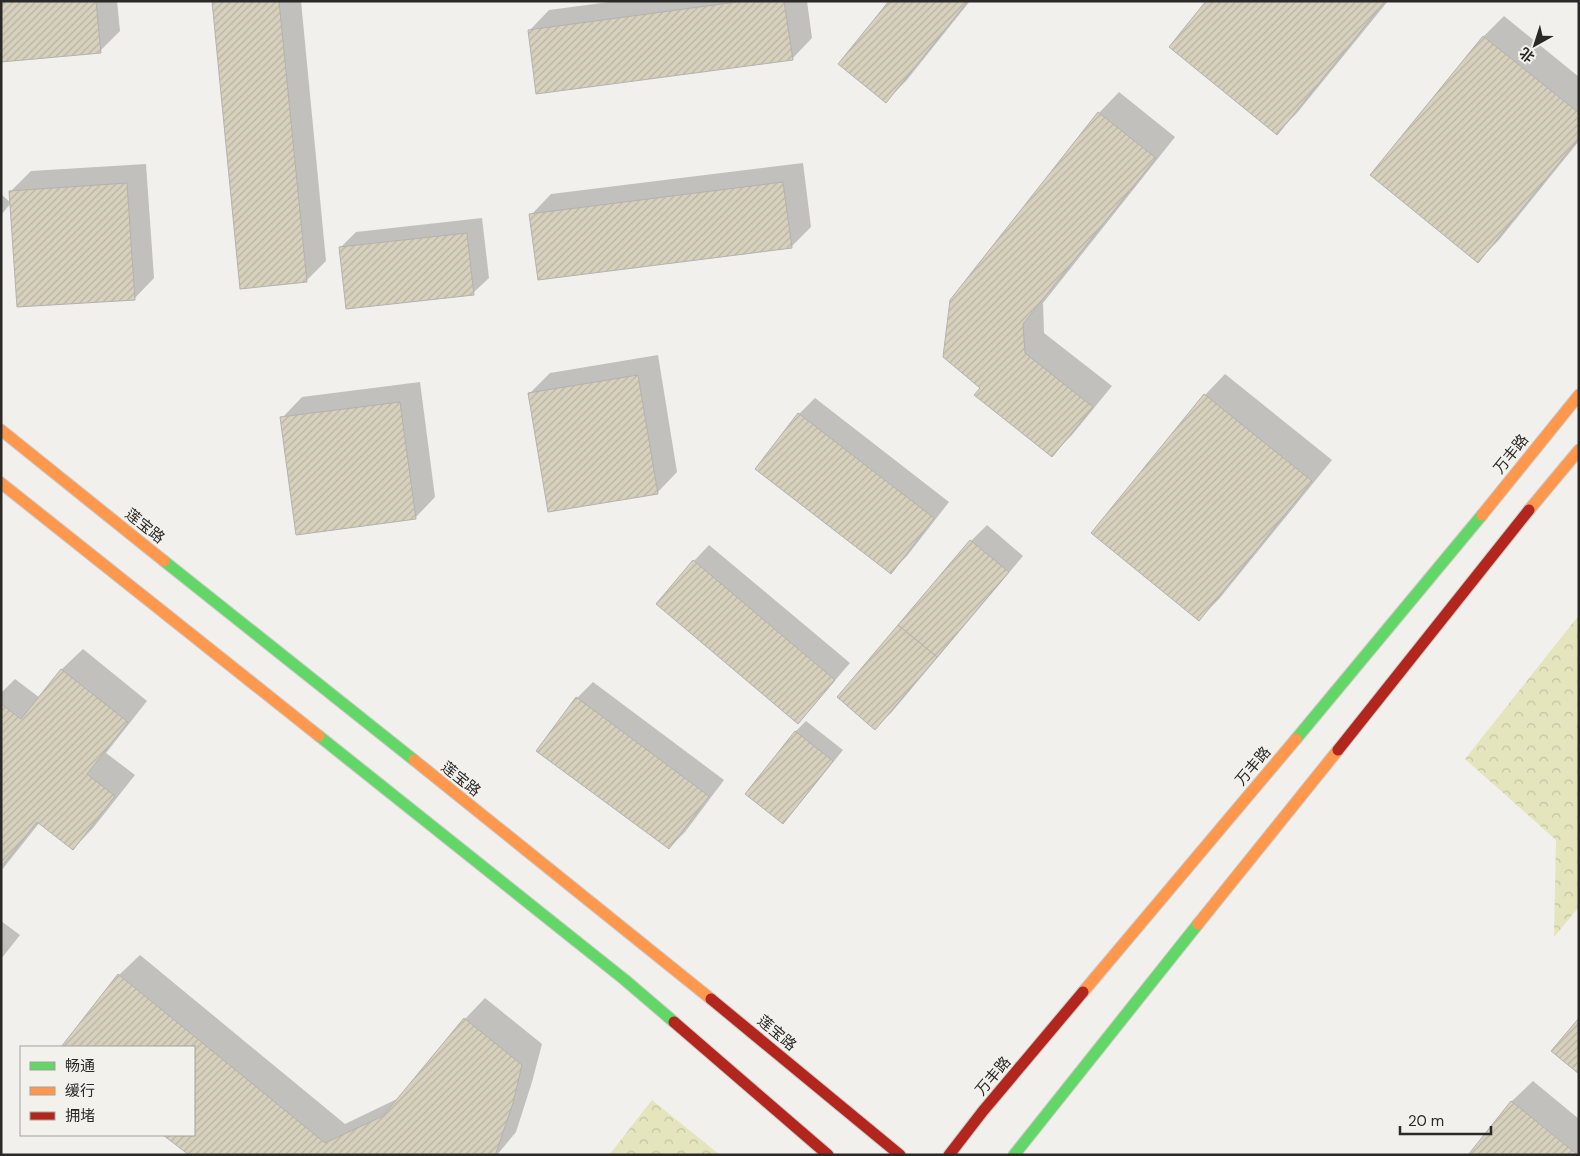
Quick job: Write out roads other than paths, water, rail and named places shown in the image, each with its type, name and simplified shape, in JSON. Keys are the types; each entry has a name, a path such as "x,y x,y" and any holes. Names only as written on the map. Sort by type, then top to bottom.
{"main road":[{"name":"万丰路","path":"949,1155 983,1111 1448,557 1579,395"},
{"name":"莲宝路","path":"1,430 726,1011 900,1155"},
{"path":"1014,1155 1579,450"},
{"path":"1,484 625,980 828,1155"}]}
